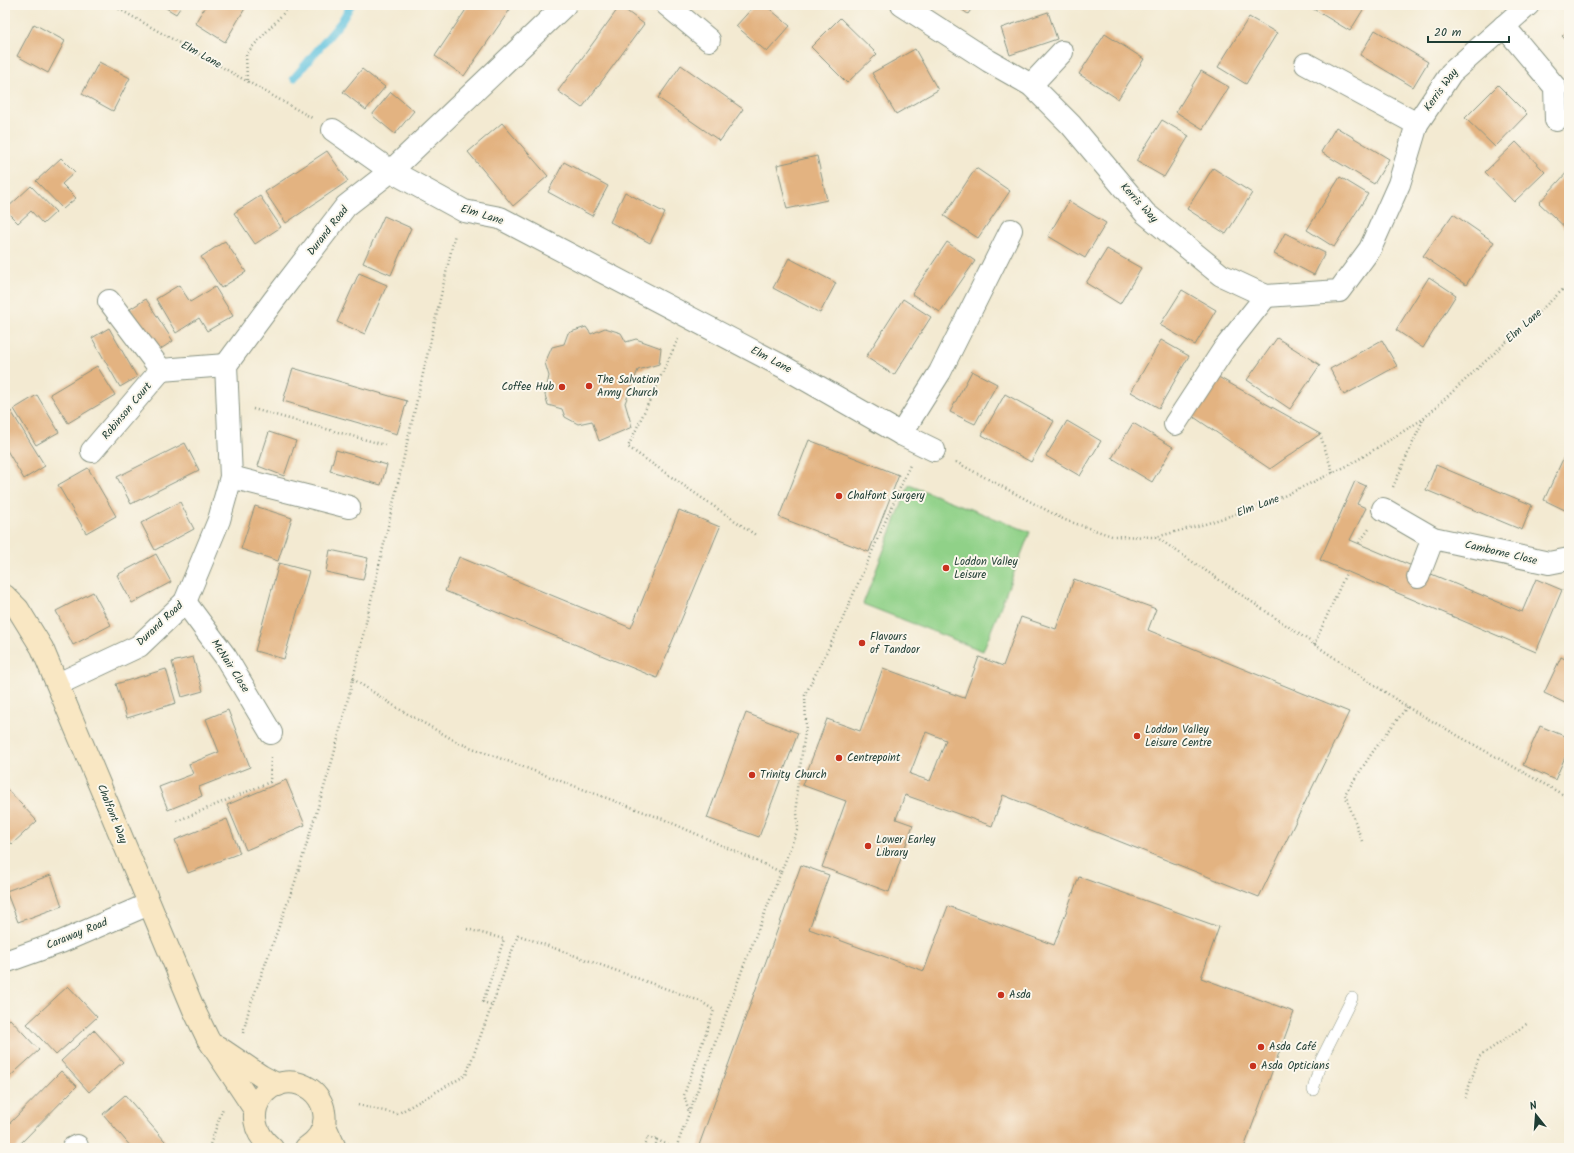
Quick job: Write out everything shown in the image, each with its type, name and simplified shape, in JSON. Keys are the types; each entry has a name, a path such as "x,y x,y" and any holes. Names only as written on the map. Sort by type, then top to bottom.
{"street":[{"name":"Durand Road","path":"58,684 139,646 185,602 219,520 231,477 226,364 346,206 391,171 565,5"},
{"path":"667,5 709,40"},
{"name":"Kerris Way","path":"902,5 989,61 1031,85 1071,125 1145,213 1221,275 1266,296 1339,291 1370,249 1399,184 1417,124 1451,73 1528,5"},
{"path":"1504,26 1555,87 1556,120"},
{"path":"1031,85 1062,52"},
{"path":"1306,64 1417,124"},
{"name":"Elm Lane","path":"334,130 391,171 464,211 500,218 537,239 782,366 918,443"},
{"path":"918,443 940,372 1011,230"},
{"path":"1175,424 1224,349 1266,296"},
{"path":"109,301 161,370 226,364"},
{"name":"Robinson Court","path":"92,451 161,370"},
{"path":"231,477 349,507"},
{"name":"Camborne Close","path":"1383,509 1434,538 1549,563 1569,559"},
{"path":"1418,577 1434,538"},
{"name":"Chalfont Way","path":"5,596 18,609 42,648 149,904 208,1039 255,1110"},
{"name":"McNair Close","path":"185,602 225,656 271,733"},
{"name":"Caraway Road","path":"5,962 61,942 149,904"},
{"path":"208,1039 261,1076 278,1085"},
{"path":"272,1148 264,1141 258,1132 255,1121 255,1110 260,1099 268,1090 278,1085 295,1083 304,1085 313,1092 320,1100 324,1111 324,1124 320,1134 306,1148"},
{"path":"324,1124 335,1148"}],"lane":[{"path":"1313,1090 1322,1060 1352,998"}],"path":[{"name":"Elm Lane","path":"112,5 334,130"},
{"path":"246,81 246,54 291,5"},
{"path":"242,1035 249,1010 295,882 333,758 353,679 454,241 464,211"},
{"name":"Elm Lane","path":"918,443 1065,520 1112,536 1156,537 1269,503 1351,464 1423,420 1569,284"},
{"path":"688,317 628,447 756,536"},
{"path":"228,402 385,445"},
{"path":"1359,543 1383,509 1423,420"},
{"path":"1320,434 1333,473"},
{"path":"644,1148 647,1137 658,1140 675,1148 689,1113 744,965 798,828 796,796 806,725 805,695 839,627 918,443"},
{"path":"1156,537 1407,707 1569,798"},
{"path":"1314,645 1347,572"},
{"path":"353,679 399,709 460,742 663,819 781,872"},
{"path":"1362,841 1345,794 1374,750 1407,707"},
{"path":"177,821 270,782 271,733"},
{"path":"467,929 504,939 483,1002 492,1006"},
{"path":"358,1105 397,1114 466,1075 518,936 700,1001 714,1010 684,1095 689,1113"},
{"path":"1465,1098 1479,1057 1528,1023"},
{"path":"210,1148 223,1107"},
{"path":"655,1148 658,1140"}],"green space":[{"name":"Loddon Valley Leisure","path":"909,485 1030,532 983,651 863,604"}],"building":[{"path":"161,5 182,5 176,14"},
{"path":"206,5 247,5 225,42 195,23"},
{"path":"469,5 513,5 464,76 435,56"},
{"path":"755,5 765,5 790,26 767,52 736,26"},
{"path":"955,5 974,5 968,14"},
{"path":"1311,5 1366,5 1350,31 1310,7"},
{"path":"620,6 644,24 582,108 558,91"},
{"path":"1048,12 1057,39 1010,55 1001,28"},
{"path":"1249,17 1277,33 1246,84 1218,67"},
{"path":"840,18 877,54 847,83 811,47"},
{"path":"34,24 65,41 48,73 17,56"},
{"path":"1375,30 1428,62 1413,87 1360,55"},
{"path":"1569,30 1569,43 1562,36"},
{"path":"1105,34 1144,59 1118,99 1079,74"},
{"path":"915,49 938,90 896,114 872,73"},
{"path":"99,62 130,78 113,111 82,94"},
{"path":"681,65 743,109 720,141 658,98"},
{"path":"362,69 385,87 366,110 343,92"},
{"path":"1201,71 1229,87 1203,129 1176,112"},
{"path":"1498,85 1527,114 1495,147 1465,118"},
{"path":"391,92 414,111 395,134 372,115"},
{"path":"1162,120 1189,136 1164,177 1136,161"},
{"path":"502,123 548,176 513,206 468,152"},
{"path":"1336,127 1389,159 1374,184 1321,152"},
{"path":"1516,142 1545,172 1514,202 1485,172"},
{"path":"327,151 348,181 286,223 265,192"},
{"path":"817,156 827,200 787,209 777,165"},
{"path":"61,158 75,172 62,184 76,198 63,209 36,181"},
{"path":"564,162 608,186 592,216 548,192"},
{"path":"976,168 1010,191 978,238 944,216"},
{"path":"1213,168 1252,193 1226,234 1187,209"},
{"path":"1569,170 1569,231 1539,203"},
{"path":"1340,177 1368,194 1334,247 1307,230"},
{"path":"31,186 56,212 43,224 31,211 18,223 5,210"},
{"path":"625,192 665,213 650,243 610,222"},
{"path":"260,196 281,227 255,244 234,213"},
{"path":"1069,201 1106,223 1085,258 1048,236"},
{"path":"1453,214 1494,242 1466,285 1423,256"},
{"path":"384,216 411,228 391,275 363,263"},
{"path":"1285,233 1325,253 1314,275 1274,254"},
{"path":"225,241 246,272 221,288 201,257"},
{"path":"947,242 975,261 940,312 912,294"},
{"path":"1107,249 1141,268 1120,304 1086,283"},
{"path":"789,258 836,283 820,313 773,288"},
{"path":"359,273 387,285 365,334 337,322"},
{"path":"1429,277 1456,295 1423,348 1396,330"},
{"path":"179,285 190,302 215,287 233,316 207,331 199,318 176,333 156,299"},
{"path":"1182,290 1216,310 1195,345 1160,325"},
{"path":"146,299 173,341 156,352 130,309"},
{"path":"903,299 931,317 894,375 866,357"},
{"name":"The Salvation Army Church","path":"586,327 591,334 605,328 621,333 626,342 636,339 661,348 659,364 638,370 625,403 632,427 599,441 592,421 578,424 565,417 562,409 548,405 545,395 549,376 545,363 552,347 564,344 568,333"},
{"path":"109,328 137,377 120,387 92,338"},
{"path":"1277,338 1320,365 1290,409 1247,380"},
{"path":"1161,340 1189,356 1159,408 1131,392"},
{"path":"1382,340 1397,366 1344,395 1330,369"},
{"path":"97,366 115,395 68,423 50,394"},
{"path":"293,368 407,401 397,434 283,401"},
{"path":"972,371 997,384 975,424 950,412"},
{"path":"1213,374 1320,434 1270,469 1185,411"},
{"path":"1005,394 1054,421 1031,462 982,435"},
{"path":"37,395 59,432 36,445 14,409"},
{"path":"11,411 45,466 24,479 5,447 5,415"},
{"path":"1067,421 1101,441 1080,476 1046,456"},
{"path":"1133,423 1173,447 1152,482 1112,458"},
{"path":"269,432 296,441 284,476 258,466"},
{"name":"Chalfont Surgery","path":"809,440 899,475 869,552 779,517"},
{"path":"185,443 199,470 131,504 117,477"},
{"path":"1569,446 1569,512 1544,500"},
{"path":"336,450 387,465 381,485 330,471"},
{"path":"1436,465 1532,505 1522,530 1426,490"},
{"path":"88,468 116,516 86,533 58,485"},
{"path":"1355,481 1366,486 1357,504 1366,508 1350,540 1522,612 1536,579 1562,590 1536,652 1320,560"},
{"path":"180,502 194,529 155,550 141,523"},
{"path":"255,506 292,518 278,561 241,549"},
{"path":"679,510 720,527 657,678 445,591 459,557 631,628"},
{"path":"330,550 368,558 363,580 326,572"},
{"path":"156,554 171,582 132,603 117,575"},
{"path":"279,563 309,571 284,659 255,651"},
{"name":"Loddon Valley Leisure Centre","path":"1074,579 1156,609 1148,630 1349,712 1259,897 1003,795 992,826 905,795 896,819 913,825 889,892 822,867 846,801 802,785 827,719 860,731 883,668 964,698 979,657 1003,666 1021,617 1056,629","holes":["926,732 946,740 930,781 910,774"]},
{"path":"93,592 111,625 73,645 56,611"},
{"path":"193,657 203,691 182,697 172,662"},
{"path":"1561,657 1569,661 1569,696 1565,703 1544,693"},
{"path":"166,669 176,703 127,718 116,684"},
{"path":"228,710 250,767 199,787 202,796 168,810 159,787 193,774 189,764 219,752 206,719"},
{"name":"Trinity Church","path":"746,713 798,733 759,837 707,818"},
{"path":"1540,726 1569,738 1569,748 1555,780 1523,765"},
{"path":"286,780 305,825 246,850 227,805"},
{"path":"5,787 37,821 12,844 5,837"},
{"path":"227,819 240,853 188,873 175,840"},
{"name":"Asda","path":"801,865 829,875 809,929 924,971 948,906 1054,945 1079,877 1219,927 1201,978 1294,1012 1244,1148 698,1148"},
{"path":"51,875 62,906 18,922 6,891"},
{"path":"68,986 97,1017 56,1055 27,1024"},
{"path":"10,1019 39,1050 5,1081 5,1023"},
{"path":"94,1030 123,1062 89,1092 61,1061"},
{"path":"61,1071 77,1086 16,1148 5,1148 5,1128"},
{"path":"125,1095 171,1148 132,1148 103,1114"}],"waterway":[{"path":"294,78 341,22 351,5"}],"place":[{"name":"The Salvation Army Church","path":"589,386"},
{"name":"Coffee Hub","path":"562,387"},
{"name":"Chalfont Surgery","path":"839,496"},
{"name":"Loddon Valley Leisure","path":"946,568"},
{"name":"Flavours of Tandoor","path":"862,643"},
{"name":"Loddon Valley Leisure Centre","path":"1137,736"},
{"name":"Centrepoint","path":"839,758"},
{"name":"Trinity Church","path":"752,775"},
{"name":"Lower Earley Library","path":"868,846"},
{"name":"Asda","path":"1001,995"},
{"name":"Asda Café","path":"1261,1047"},
{"name":"Asda Opticians","path":"1253,1066"}]}
